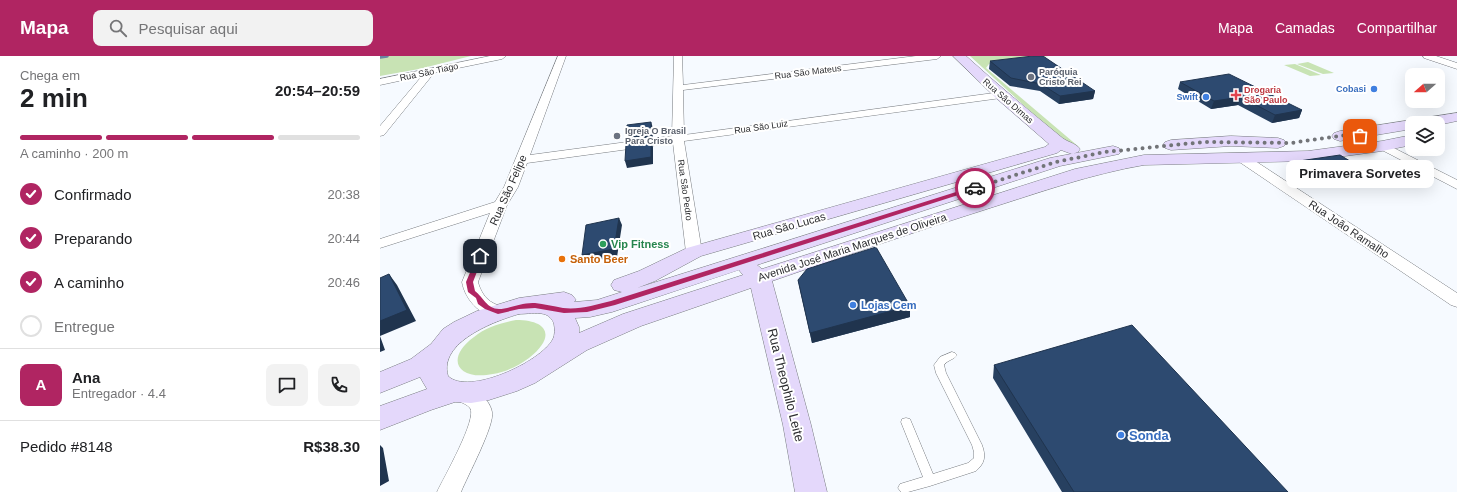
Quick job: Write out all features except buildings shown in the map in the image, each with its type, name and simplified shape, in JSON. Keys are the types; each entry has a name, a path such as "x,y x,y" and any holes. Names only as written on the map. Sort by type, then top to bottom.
{"main road":[{"name":"Rua São Dimas","path":"959,56 1001,95 1058,153"},
{"path":"1445,119 1457,117"},
{"path":"1329,145 1341,148 1372,141 1353,134 1405,125"},
{"path":"1445,133 1457,130"},
{"name":"Avenida José Maria Marques de Oliveira","path":"509,309 549,307 564,310 594,309 721,268 1058,153 1105,152 1204,142 1284,143 1304,141"},
{"name":"Avenida José Maria Marques de Oliveira","path":"540,367 578,344 632,320 895,232 1081,173 1144,160 1308,156 1329,145 1382,146 1405,141"},
{"path":"1242,158 1236,149 1240,146 1284,143"},
{"name":"Rua São Lucas","path":"509,309 597,293 647,276 694,252 1051,150 1058,153"},
{"path":"721,268 742,266 750,269 760,278"},
{"name":"Rua Theophilo Leite","path":"760,278 797,425 811,492"},
{"path":"438,351 434,363 433,377 442,386 456,391 474,393 498,387 520,379 540,367 562,344 568,328 565,319 559,312 549,307"},
{"path":"380,383 420,366 438,351 450,338 467,326 509,309"},
{"path":"380,418 434,397 456,391"}],"street":[{"name":"Rua São Tiago","path":"380,82 502,56"},
{"name":"Rua São Felipe","path":"509,309 487,308 481,302 479,297 472,292 470,282 500,205 511,187 522,160 562,56"},
{"name":"Rua São Pedro","path":"678,56 678,139 694,252"},
{"name":"Rua São Mateus","path":"679,88 937,56"},
{"path":"1427,56 1457,66"},
{"path":"380,133 430,72"},
{"name":"Rua São Luiz","path":"522,160 1001,95"},
{"path":"1382,146 1457,185"},
{"name":"Rua João Ramalho","path":"1242,158 1457,301"},
{"path":"380,244 500,205"},
{"path":"449,492 480,426 482,412 477,402 456,391"}],"lane":[{"path":"904,488 972,467 978,461 980,454 940,373 939,366 943,359 952,354"},
{"path":"906,422 930,481"}],"green space":[{"path":"380,56 471,56 419,69 380,76"},
{"path":"970,56 1049,56 989,64 986,68 1079,147 1069,147"},
{"path":"1308,62 1334,73 1323,74 1297,64"},
{"path":"1295,64 1321,75 1310,76 1284,65"},
{"path":"516,320 536,323 542,327 545,332 543,344 529,358 521,364 503,372 493,374 471,374 464,371 459,366 459,353 474,337 494,326"}],"waterway":[{"path":"380,57 387,56"}],"way so far":[{"path":"975,188 1056,162 1105,152 1204,142 1231,141 1291,143 1353,134 1360,136"}],"place":[{"name":"Paróquia Cristo Rei","path":"1031,77"},
{"name":"Cobasi","path":"1374,89"},
{"name":"Drogaria São Paulo","path":"1236,95"},
{"name":"Swift","path":"1206,97"},
{"name":"Igreja O Brasil Para Cristo","path":"617,136"},
{"name":"Primavera Sorvetes","path":"1360,136"},
{"name":"Vip Fitness","path":"603,244"},
{"name":"Santo Beer","path":"562,259"},
{"name":"Lojas Cem","path":"853,305"},
{"name":"Sonda","path":"1121,435"}],"route":[{"path":"480,256 470,282 472,292 479,297 481,302 487,308 498,311 519,306 535,306 564,310 587,310 975,188"}]}
